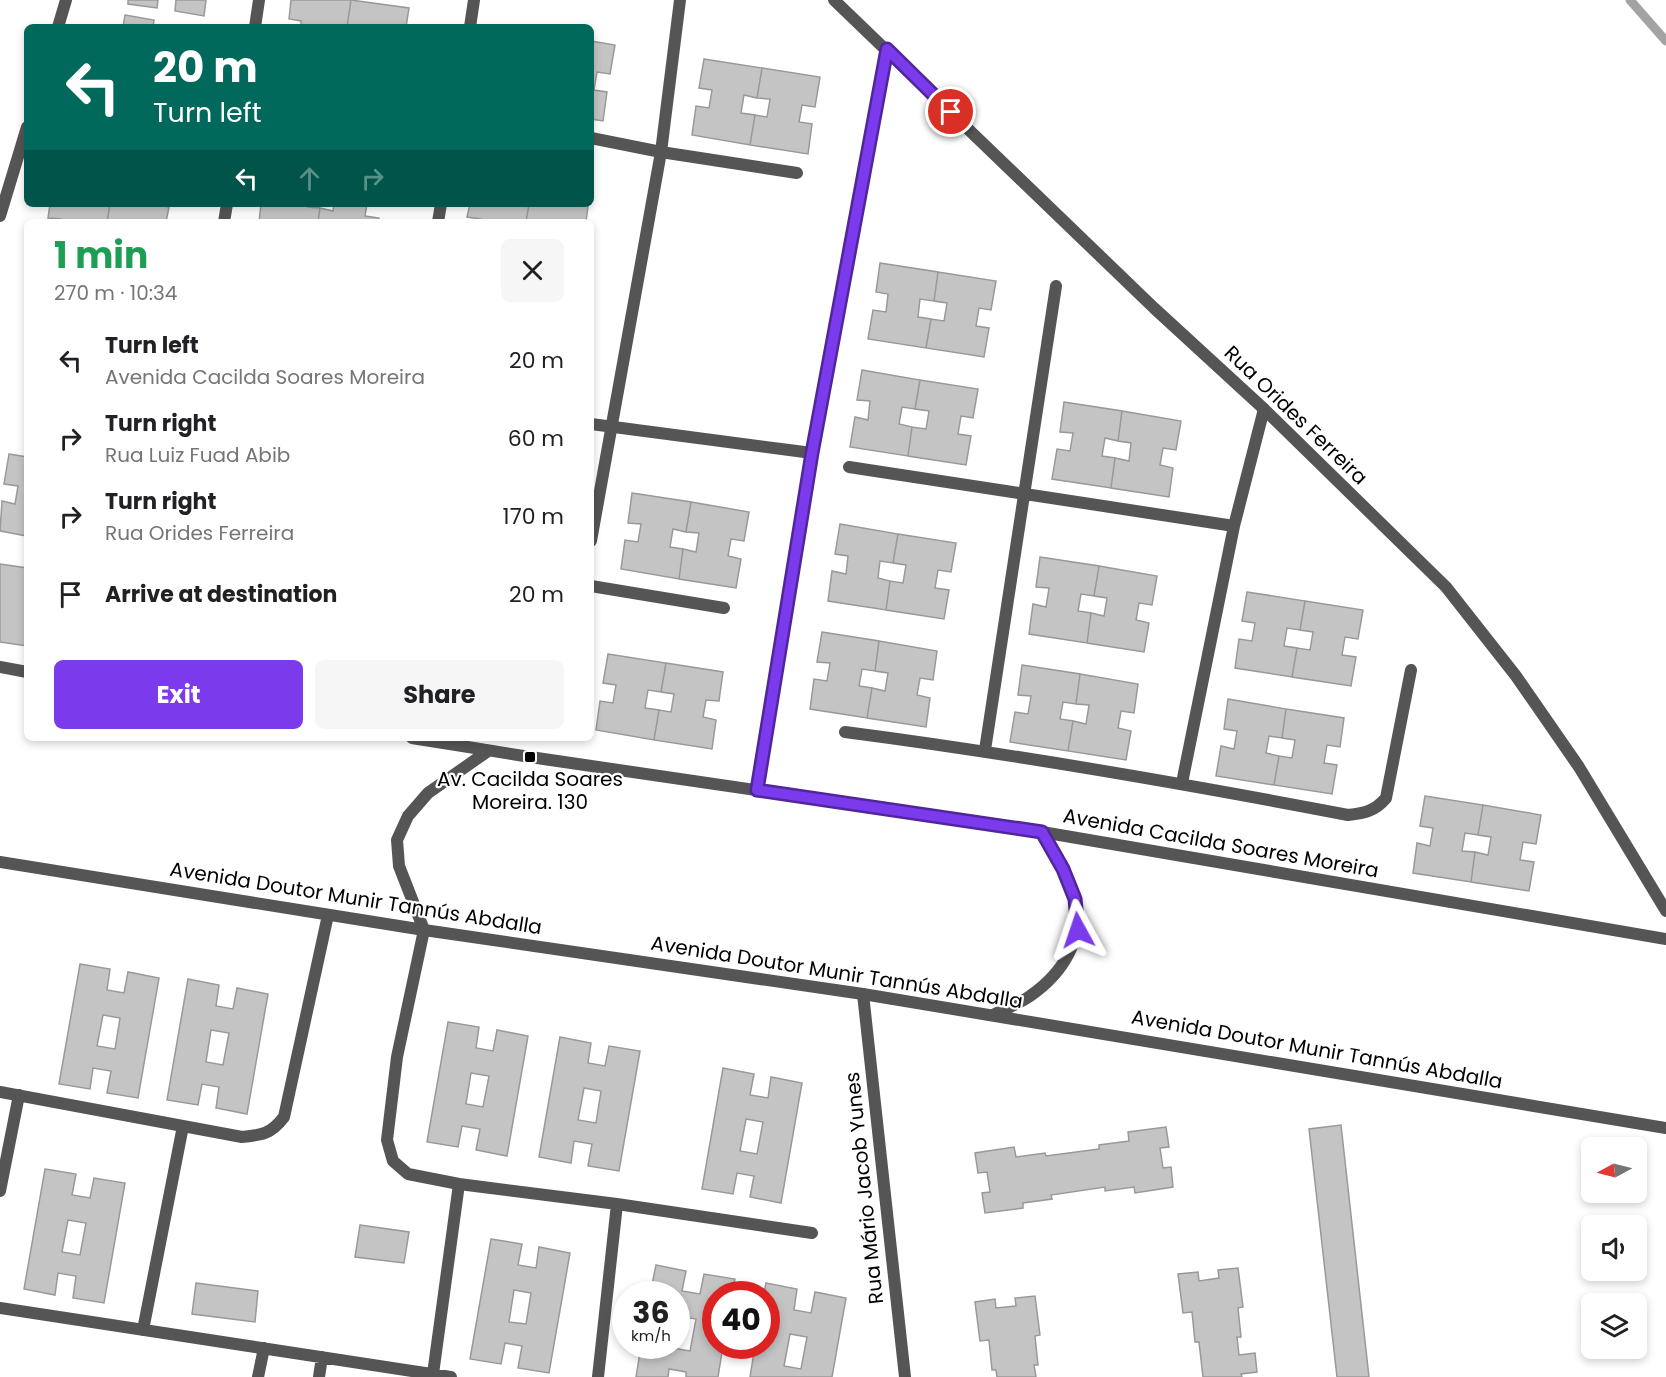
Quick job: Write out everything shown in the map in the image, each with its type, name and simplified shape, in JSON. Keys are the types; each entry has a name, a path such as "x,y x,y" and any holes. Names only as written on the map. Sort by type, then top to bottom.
{"street":[{"path":"59,24 66,0"},
{"path":"255,24 259,0"},
{"path":"470,24 474,0"},
{"path":"594,525 661,152 680,0"},
{"name":"Rua Orides Ferreira","path":"834,0 1154,308 1264,409 1446,587 1516,676 1580,767 1666,911"},
{"path":"757,790 812,453 887,49"},
{"path":"0,216 24,137"},
{"path":"594,139 661,152 797,173"},
{"path":"986,750 1056,286"},
{"path":"1182,783 1234,526 1264,409"},
{"path":"594,424 812,453"},
{"path":"849,467 1234,526"},
{"path":"594,586 724,608"},
{"path":"0,667 24,671"},
{"path":"845,732 986,750 1182,783 1348,815 1376,809 1386,798 1411,670"},
{"name":"Avenida Cacilda Soares Moreira","path":"430,741 1042,832 1666,939"},
{"path":"488,751 428,793 408,816 397,840 399,866 424,930 397,1057 387,1140 393,1161 408,1174 459,1184 617,1204 813,1233"},
{"path":"993,1015 1029,997 1053,977 1070,955 1078,930 1075,899 1063,869 1042,832"},
{"name":"Avenida Doutor Munir Tannús Abdalla","path":"0,862 424,930 863,994 1666,1128"},
{"path":"0,1092 242,1137 274,1130 284,1117 328,915"},
{"name":"Rua Mário Jacob Yunes","path":"863,994 905,1377"},
{"path":"0,1191 20,1095"},
{"path":"143,1330 183,1126"},
{"path":"433,1374 459,1184"},
{"path":"598,1377 617,1204"},
{"path":"0,1308 451,1377"},
{"path":"258,1377 264,1348"},
{"path":"319,1377 322,1357"}],"building":[{"path":"128,0 158,0 157,8 128,4"},
{"path":"176,0 206,0 204,16 175,11"},
{"path":"291,0 351,0 347,24 301,24 301,21 289,19"},
{"path":"351,0 409,8 406,24 347,24"},
{"path":"125,15 154,20 153,24 124,24"},
{"path":"594,42 615,45 610,74 597,72 594,90"},
{"path":"704,59 762,68 757,98 744,95 741,113 755,115 750,145 692,135 696,106 709,108 712,90 699,88"},
{"path":"762,68 820,77 815,107 802,105 799,122 812,124 808,154 750,145 755,115 767,117 770,99 757,98"},
{"path":"594,90 607,92 603,121 594,120"},
{"path":"50,207 110,207 108,219 48,218"},
{"path":"110,207 169,207 167,219 108,219"},
{"path":"261,207 320,208 318,219 259,219"},
{"path":"334,207 366,207 365,216 379,218 318,219 320,208 333,211"},
{"path":"469,207 528,207 526,219 467,217"},
{"path":"528,207 588,207 586,219 526,219"},
{"path":"880,263 938,272 934,301 920,299 918,317 931,319 926,348 868,339 873,310 886,312 888,294 876,292"},
{"path":"938,272 996,281 991,310 979,308 976,326 989,328 984,357 926,348 931,319 944,321 947,303 934,301"},
{"path":"862,370 920,380 915,409 902,407 899,424 912,427 908,456 850,447 855,417 868,420 870,401 857,400"},
{"path":"920,380 978,389 973,418 961,416 958,434 971,436 966,465 908,456 912,427 926,429 929,411 915,409"},
{"path":"1064,402 1122,411 1118,441 1105,438 1102,456 1115,458 1111,488 1052,479 1057,449 1070,451 1073,433 1060,432"},
{"path":"1122,411 1181,421 1176,450 1163,448 1160,465 1173,468 1169,497 1111,488 1115,458 1129,461 1131,443 1118,441"},
{"path":"9,454 24,456 24,535 0,531 2,501 15,504 18,486 4,484"},
{"path":"632,493 691,502 686,532 673,529 670,547 683,549 679,579 621,569 625,540 638,542 641,524 628,523"},
{"path":"691,502 749,512 744,541 731,539 728,556 741,559 736,588 679,579 683,549 696,552 699,533 686,532"},
{"path":"840,524 898,534 893,563 880,561 878,578 890,581 886,610 828,601 832,571 846,574 848,556 835,554"},
{"path":"898,534 956,543 951,572 938,570 935,588 949,590 944,619 886,610 890,581 903,583 906,565 893,563"},
{"path":"1040,557 1099,566 1094,596 1081,594 1078,611 1091,613 1087,643 1029,634 1033,604 1046,607 1049,588 1036,587"},
{"path":"0,564 24,568 24,646 0,642"},
{"path":"1099,566 1157,576 1152,605 1139,603 1136,620 1149,623 1144,652 1087,643 1091,613 1104,616 1107,598 1094,596"},
{"path":"1247,592 1305,601 1300,630 1287,628 1284,646 1297,648 1292,677 1235,668 1239,639 1252,641 1255,623 1242,621"},
{"path":"1305,601 1363,610 1358,639 1345,637 1342,655 1356,657 1351,686 1292,677 1297,648 1310,650 1313,632 1300,630"},
{"path":"822,632 879,641 875,671 862,669 859,686 872,688 867,718 810,709 814,679 827,681 830,663 817,662"},
{"path":"879,641 937,651 933,680 920,678 917,695 930,698 926,727 867,718 872,688 885,691 888,673 875,671"},
{"path":"608,654 666,663 661,692 648,690 645,708 659,710 654,740 596,730 600,701 613,703 616,685 603,683"},
{"path":"666,663 723,672 719,701 706,700 703,717 716,720 712,749 654,740 659,710 671,712 674,694 661,692"},
{"path":"1022,665 1080,674 1076,704 1063,702 1060,719 1073,721 1068,751 1010,742 1015,712 1028,714 1031,696 1018,695"},
{"path":"1080,674 1138,684 1134,713 1121,711 1118,728 1131,731 1126,760 1068,751 1073,721 1086,724 1089,705 1076,704"},
{"path":"1228,699 1286,709 1282,738 1269,736 1266,753 1279,756 1274,785 1216,776 1221,746 1234,749 1237,731 1224,729"},
{"path":"1286,709 1344,718 1340,747 1327,745 1324,763 1337,765 1332,794 1274,785 1279,756 1292,758 1295,740 1282,738"},
{"path":"1425,796 1483,805 1478,835 1465,833 1462,851 1475,852 1471,882 1413,873 1417,843 1430,846 1433,828 1420,826"},
{"path":"1483,805 1541,815 1536,844 1523,842 1520,860 1534,862 1529,891 1471,882 1475,852 1488,855 1491,837 1478,835"},
{"path":"80,964 110,969 107,990 124,993 128,972 159,978 138,1098 107,1093 111,1071 93,1068 90,1089 59,1084","holes":["103,1015 120,1018 115,1049 97,1046"]},
{"path":"188,979 219,985 216,1006 233,1009 237,988 268,994 247,1114 216,1108 219,1087 202,1084 198,1105 167,1100","holes":["211,1030 229,1033 223,1065 206,1062"]},
{"path":"448,1022 479,1027 476,1048 493,1051 497,1030 528,1036 507,1156 476,1150 480,1129 462,1126 458,1147 427,1142","holes":["471,1073 489,1076 483,1107 466,1104"]},
{"path":"560,1037 591,1043 588,1063 605,1066 609,1046 640,1051 619,1171 588,1166 592,1144 574,1141 571,1163 539,1157","holes":["584,1088 601,1091 596,1123 578,1120"]},
{"path":"723,1068 754,1074 750,1095 768,1098 771,1077 802,1083 781,1203 750,1197 754,1176 737,1173 733,1194 702,1189","holes":["746,1119 763,1122 757,1154 740,1151"]},
{"path":"1341,1125 1369,1377 1337,1377 1309,1129"},
{"path":"1166,1127 1169,1147 1160,1148 1163,1168 1171,1167 1173,1187 1135,1193 1134,1187 1105,1191 1105,1187 1051,1195 1052,1199 1023,1203 1023,1208 985,1213 982,1193 990,1192 987,1172 978,1173 975,1153 1014,1147 1016,1157 1045,1153 1046,1156 1099,1149 1099,1145 1129,1141 1128,1132"},
{"path":"45,1169 76,1174 72,1195 90,1198 94,1178 125,1183 104,1303 73,1298 76,1276 58,1273 55,1295 24,1289","holes":["68,1220 86,1223 80,1255 62,1252"]},
{"path":"360,1225 409,1232 404,1263 355,1257"},
{"path":"491,1239 522,1244 518,1265 536,1268 539,1247 570,1253 549,1373 518,1368 522,1346 505,1343 501,1364 470,1359","holes":["514,1290 531,1293 526,1324 509,1322"]},
{"path":"656,1265 686,1271 684,1281 653,1281"},
{"path":"1238,1268 1243,1307 1238,1308 1241,1337 1237,1337 1239,1355 1255,1353 1257,1372 1241,1374 1242,1377 1203,1377 1199,1342 1195,1342 1192,1312 1183,1313 1178,1274 1198,1272 1199,1281 1219,1278 1218,1270"},
{"path":"704,1274 735,1279 735,1281 703,1281"},
{"path":"196,1283 258,1291 255,1322 192,1314"},
{"path":"702,1284 702,1359 721,1359 718,1377 686,1377 686,1372 669,1369 668,1377 636,1377 639,1359 690,1359 696,1319 690,1318 690,1292 700,1294"},
{"path":"780,1286 797,1289 794,1310 811,1313 815,1292 846,1298 832,1377 750,1377 753,1359 780,1359","holes":["790,1334 807,1337 801,1369 784,1366"]},
{"path":"1035,1296 1040,1335 1035,1336 1038,1365 1034,1365 1036,1377 997,1377 996,1370 992,1370 989,1340 980,1341 975,1302 995,1299 996,1308 1016,1306 1015,1298"}],"waterway":[{"path":"1630,0 1666,41"}],"place":[{"name":"Av. Cacilda Soares Moreira. 130","path":"530,757"}],"route":[{"path":"951,112 887,49 812,453 757,790 1042,832 1063,869 1075,899 1078,930"}]}
